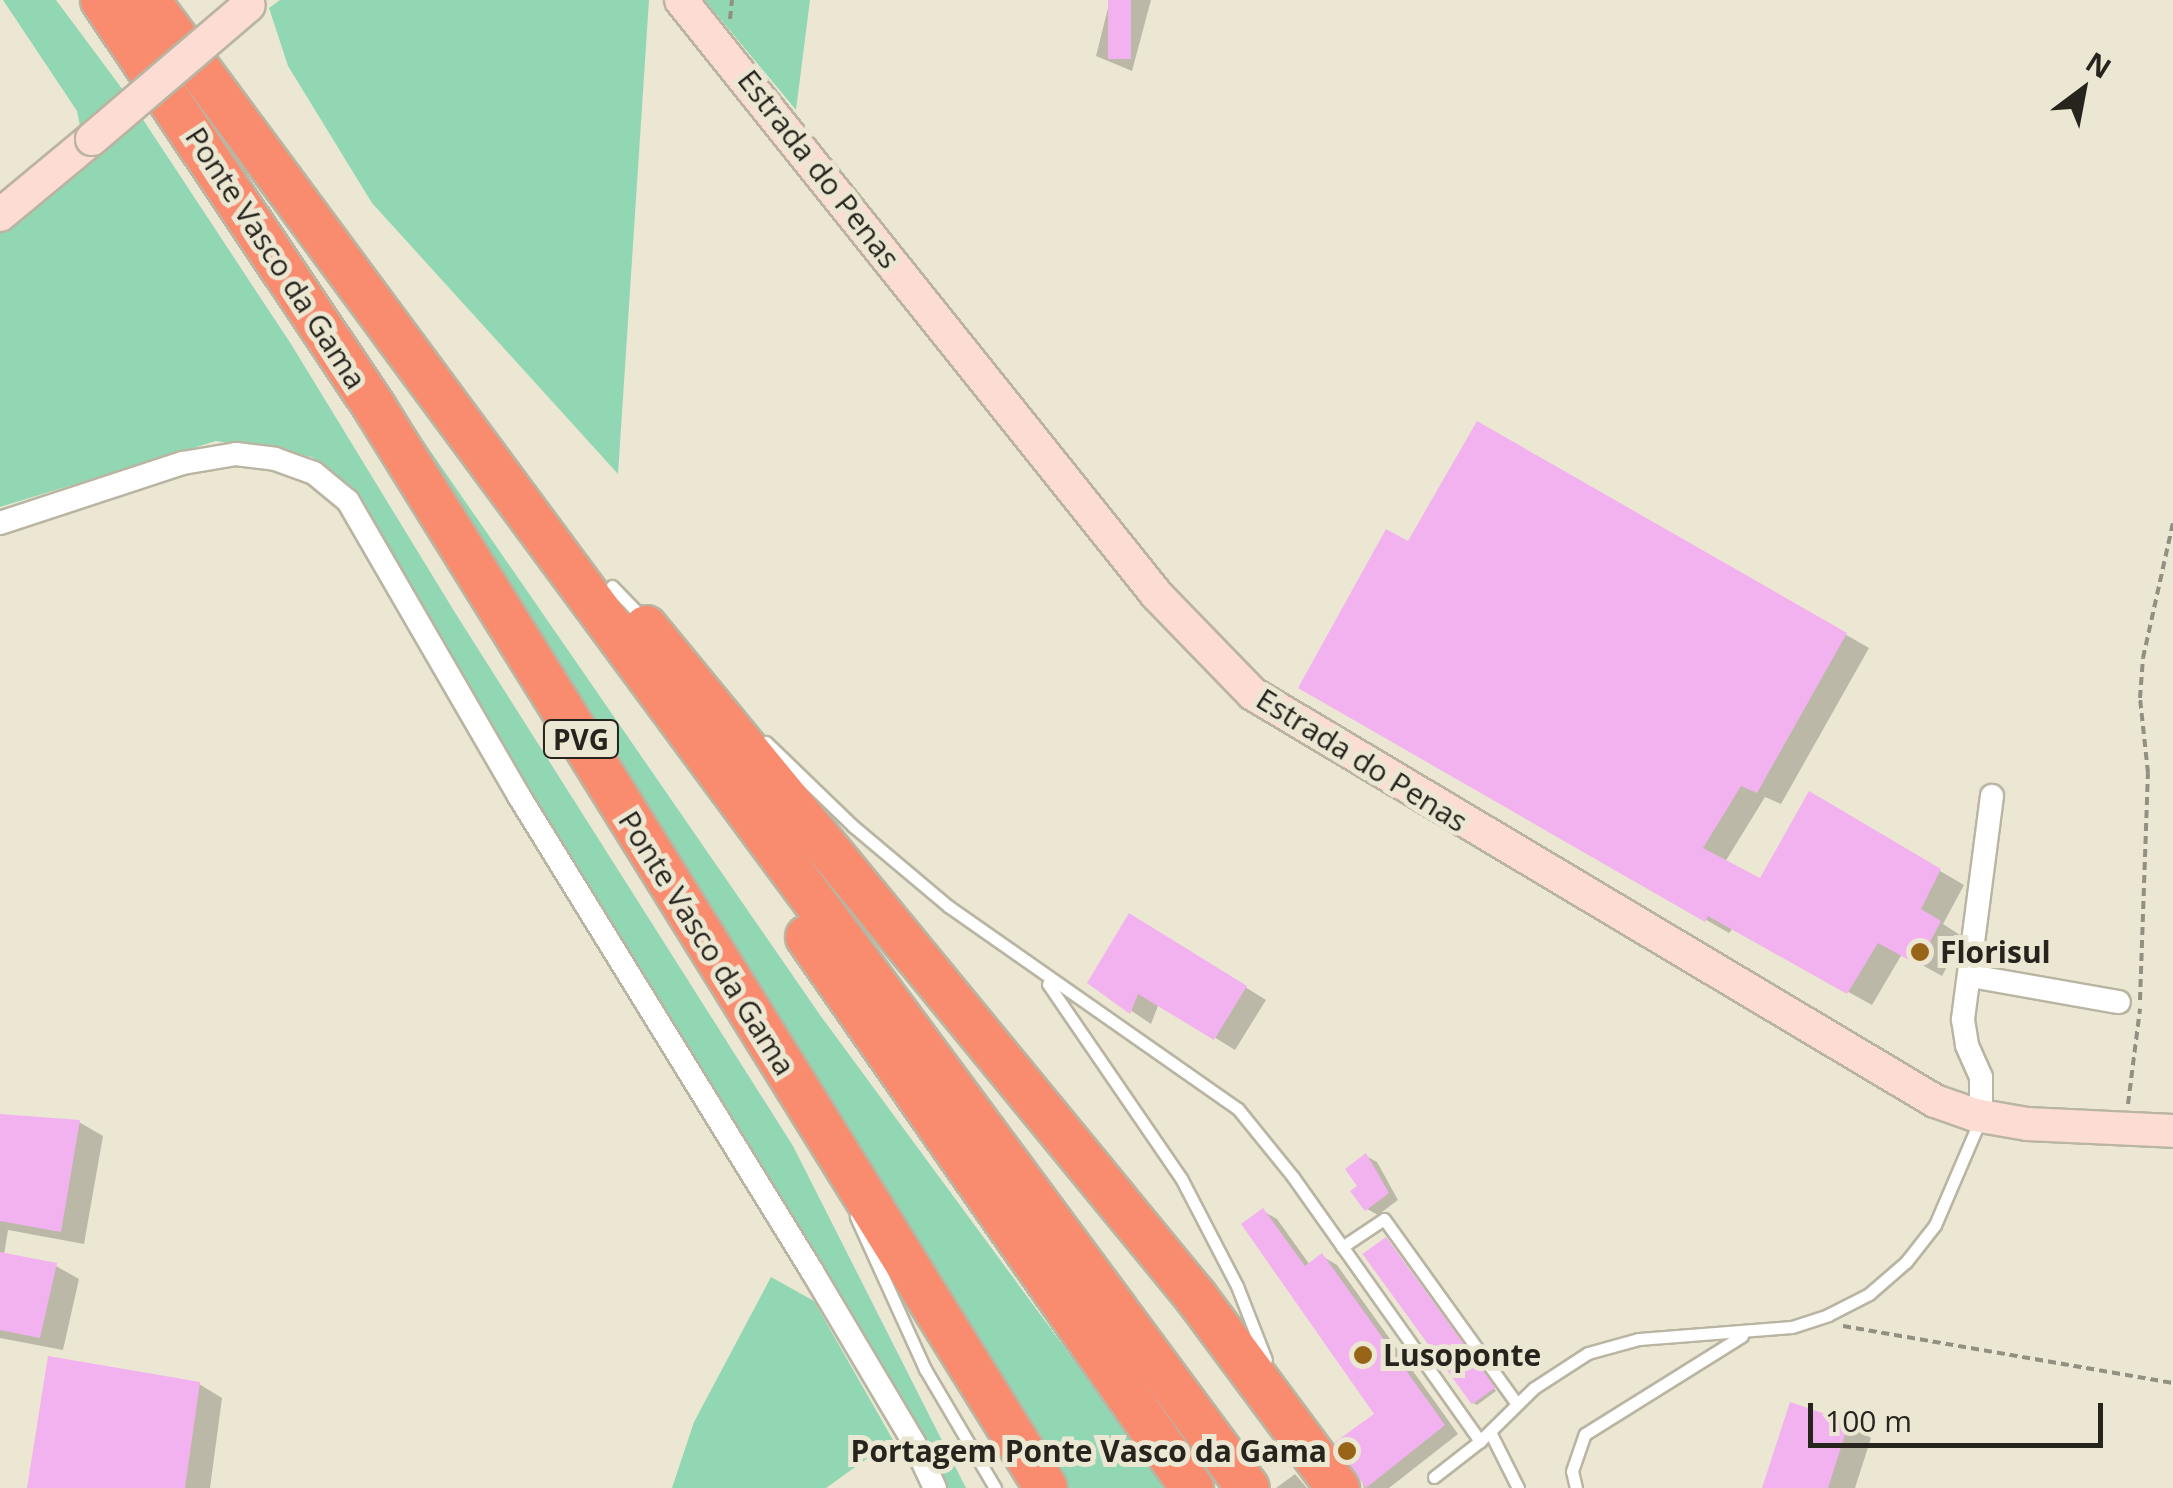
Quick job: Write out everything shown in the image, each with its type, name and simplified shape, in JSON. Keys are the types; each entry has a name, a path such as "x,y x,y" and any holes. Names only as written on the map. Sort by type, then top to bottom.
{"highway":[{"name":"Ponte Vasco da Gama","path":"102,0 354,375 1046,1488"},
{"name":"Ponte Vasco da Gama","path":"148,0 1248,1488"},
{"name":"Ponte Vasco da Gama","path":"290,194 1196,1297 1338,1488"},
{"name":"Ponte Vasco da Gama","path":"290,194 1192,1488"}],"street":[{"name":"Estrada do Penas","path":"681,0 1156,594 1253,694 1896,1081 1982,1116 2027,1124 2173,1131"},
{"path":"0,216 252,2"},
{"path":"0,522 182,463 236,454 275,459 314,474 348,501 518,796 822,1288 914,1443 935,1488"},
{"path":"1982,1116 1981,1077 1967,1045 1963,1018 1992,796"},
{"path":"1970,976 2119,1002"}],"lane":[{"path":"612,586 731,706"},
{"path":"755,731 914,879 1040,974 1238,1109 1485,1436 1518,1488"},
{"path":"1055,984 1064,970"},
{"path":"1040,974 1135,1105 1190,1193 1237,1286 1289,1420"},
{"path":"1434,1478 1485,1436 1516,1403 1573,1360 1612,1344 1652,1338 1746,1334 1808,1322 1869,1294 1918,1248 1947,1205 1982,1116"},
{"path":"822,1129 899,1318 940,1398 995,1488"},
{"path":"1342,1246 1384,1218 1516,1403"},
{"path":"1576,1488 1572,1471 1585,1434 1746,1334"}],"path":[{"path":"2124,1128 2140,1008 2148,773 2140,698 2142,658 2173,524"},
{"path":"1808,1322 2173,1383"}],"green space":[{"path":"3,0 56,0 123,90 80,126 77,111"},
{"path":"280,0 649,0 618,474 372,203 288,66 269,8"},
{"path":"702,0 810,0 796,110 718,16"},
{"path":"142,118 291,344 454,611 793,1146 966,1488 942,1488 371,519 312,457 216,441 0,507 0,217 103,151"},
{"path":"391,394 820,1015 1168,1488 1052,1488"},
{"path":"771,1277 814,1301 893,1440 826,1488 672,1488 694,1422"}],"building":[{"path":"1108,0 1131,0 1131,59 1108,59"},
{"path":"1477,421 1847,633 1757,793 1741,786 1703,848 1760,878 1809,791 1941,869 1921,909 1941,921 1918,965 1878,943 1847,994 1708,916 1705,922 1298,688 1386,529 1408,541"},
{"path":"1129,913 1247,986 1214,1040 1138,994 1130,1014 1087,983"},
{"path":"0,1114 80,1120 61,1232 0,1221"},
{"path":"1366,1153 1389,1193 1365,1211 1350,1191 1357,1186 1345,1169"},
{"name":"Lusoponte","path":"1263,1208 1305,1266 1322,1253 1445,1425 1366,1488 1335,1442 1374,1414 1241,1224"},
{"path":"1386,1237 1495,1387 1472,1405 1363,1254"},
{"path":"0,1252 57,1263 40,1338 0,1330"},
{"path":"48,1356 200,1382 185,1488 27,1488"},
{"path":"1790,1402 1849,1422 1828,1488 1762,1488"}],"place":[{"name":"Florisul","path":"1920,952"},
{"name":"Lusoponte","path":"1363,1355"},
{"name":"Portagem Ponte Vasco da Gama","path":"1347,1451"}]}
